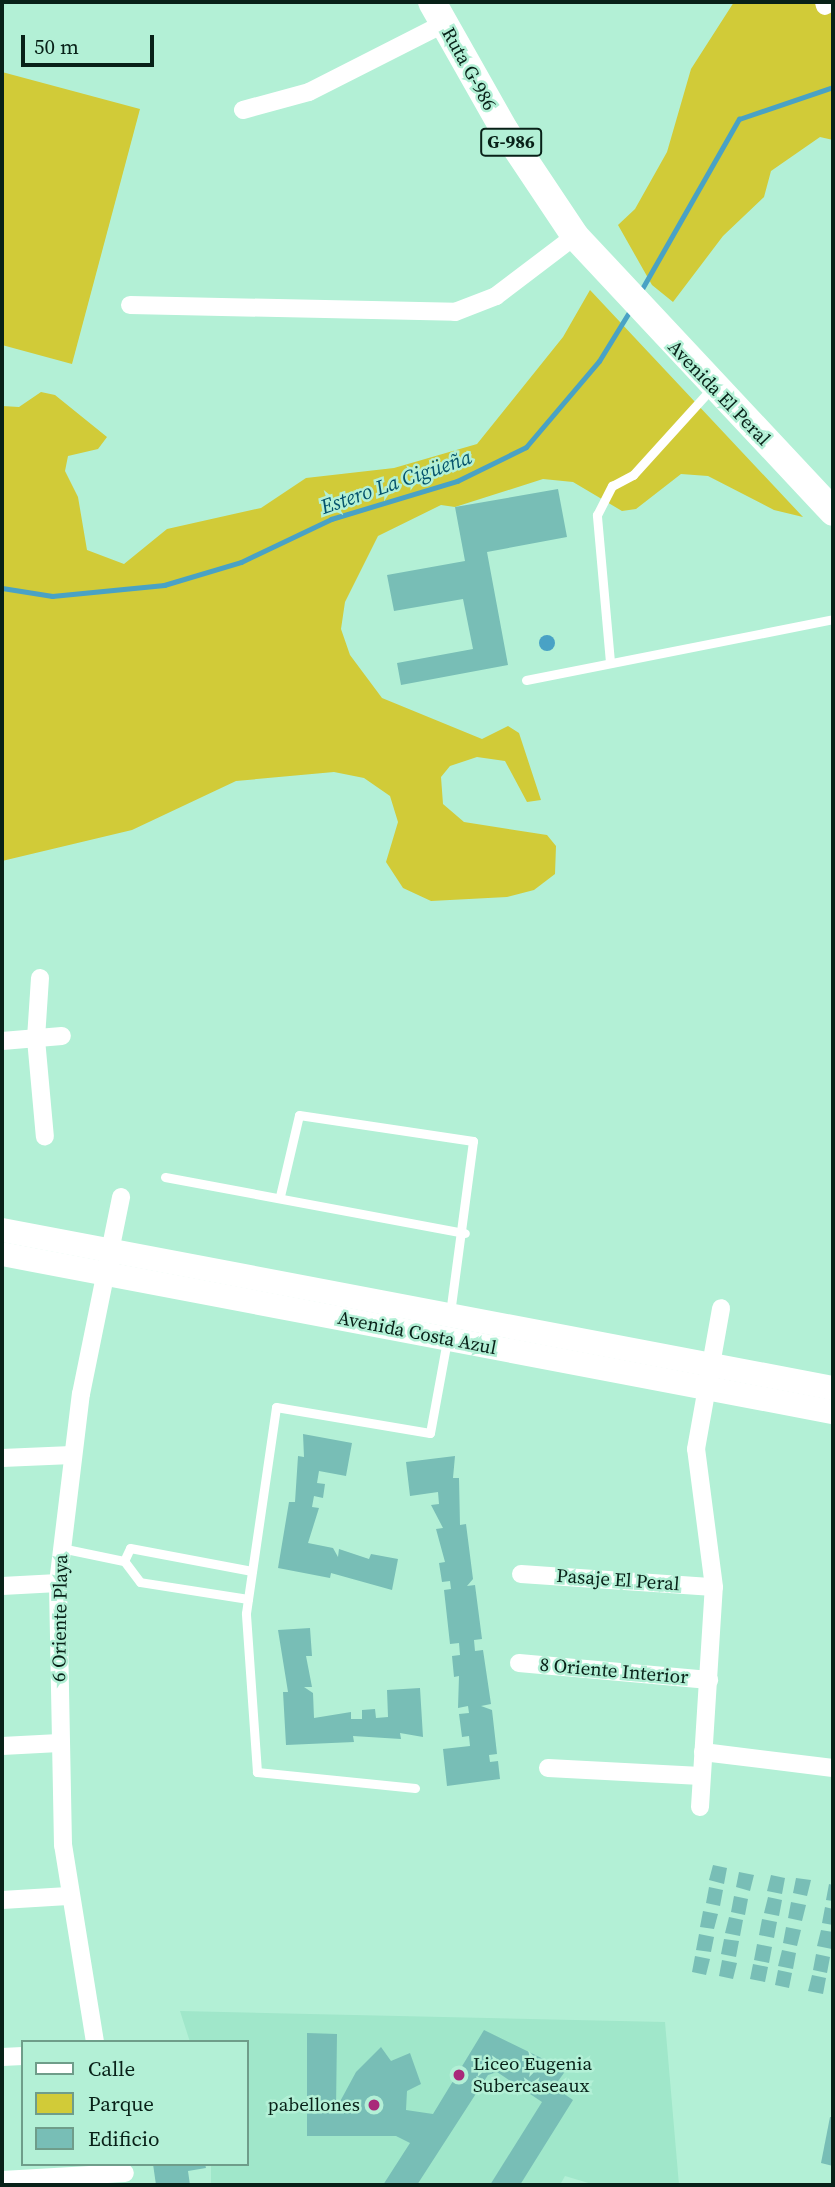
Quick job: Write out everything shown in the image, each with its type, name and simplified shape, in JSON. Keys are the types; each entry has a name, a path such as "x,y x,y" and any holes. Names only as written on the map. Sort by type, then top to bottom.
{"main road":[{"name":"Ruta G-986","path":"438,13 575,236 606,272"},
{"name":"Avenida El Peral","path":"606,272 672,345 833,512"}],"street":[{"path":"243,110 309,92 438,13"},
{"path":"131,305 455,312 496,296 575,236"},
{"path":"40,978 36,1039 45,1137"},
{"path":"2,1041 62,1035"},
{"name":"6 Oriente Playa","path":"95,2040 68,1896 59,1743 58,1583 72,1455 106,1262 121,1197"},
{"name":"Avenida Costa Azul","path":"2,1230 106,1262 448,1327 705,1388 833,1412"},
{"name":"Avenida Costa Azul","path":"2,1254 106,1262"},
{"path":"700,1807 714,1587 696,1470 705,1388 721,1308"},
{"name":"Avenida Costa Azul","path":"448,1327 709,1363 833,1388"},
{"path":"2,1458 72,1455"},
{"name":"Pasaje El Peral","path":"521,1574 714,1587"},
{"path":"2,1586 58,1583"},
{"name":"8 Oriente Interior","path":"519,1663 709,1680"},
{"path":"2,1746 59,1743"},
{"path":"703,1752 833,1768"},
{"path":"548,1768 701,1776"},
{"path":"2,1900 68,1896"},
{"path":"2,2057 21,2056"},
{"path":"2,2180 125,2174"}],"lane":[{"path":"610,662 597,515 612,486 633,475 713,386"},
{"path":"526,680 833,619"},
{"path":"279,1195 299,1115 473,1141 465,1233 430,1433 276,1407 248,1599 257,1772 415,1788"},
{"path":"165,1177 279,1195 465,1233"},
{"path":"61,1548 124,1561 140,1583 248,1599"},
{"path":"124,1561 130,1548 252,1571"}],"shaded area":[{"name":"Liceo Eugenia Subercaseaux","path":"180,2011 665,2022 679,2185 595,2185 565,2176 560,2185 211,2185 211,2166 248,2166 248,2040 189,2040"}],"green space":[{"path":"734,2 833,2 833,140 820,137 771,171 764,197 723,236 673,302 652,285 618,225 635,209 667,152 691,69"},
{"path":"2,72 140,109 72,364 2,345"},
{"path":"590,290 803,517 774,510 708,476 681,474 636,509 622,511 573,482 543,479 455,507 441,505 378,536 345,602 341,629 350,655 382,698 482,739 508,726 519,733 541,800 527,802 505,761 477,757 450,766 441,777 443,804 464,822 547,835 556,846 555,874 534,890 507,897 431,901 403,888 386,862 398,822 390,796 364,778 334,772 236,781 132,830 2,861 2,406 19,407 41,392 55,395 107,437 98,449 68,456 65,471 78,497 87,550 124,564 167,529 261,508 306,478 394,468 477,444 563,337"}],"water":[{"path":"544,635 550,635 555,643 553,649 544,651 539,646 539,640"}],"building":[{"path":"558,489 567,537 487,552 508,665 401,685 397,663 473,649 463,599 394,611 387,575 465,561 455,507"},
{"path":"303,1434 352,1443 346,1476 319,1471 317,1483 325,1484 323,1498 314,1496 312,1507 319,1508 308,1543 333,1548 338,1557 339,1549 369,1559 371,1554 398,1559 392,1590 331,1573 330,1578 278,1568 289,1502 295,1502 298,1456 304,1457"},
{"path":"455,1456 453,1478 459,1478 460,1525 466,1524 473,1579 467,1586 475,1585 482,1639 474,1640 475,1651 483,1650 491,1704 481,1706 492,1710 497,1754 489,1755 490,1762 498,1761 500,1779 447,1786 443,1749 470,1746 469,1736 462,1737 459,1714 469,1713 468,1706 458,1708 459,1676 454,1677 452,1656 460,1655 459,1643 450,1644 444,1590 451,1589 450,1581 442,1582 439,1563 445,1562 436,1529 443,1528 431,1505 439,1504 438,1492 410,1496 406,1462"},
{"path":"310,1628 312,1656 306,1656 312,1687 304,1687 313,1693 314,1718 351,1712 351,1719 362,1719 362,1710 375,1709 376,1718 388,1717 387,1690 420,1688 423,1737 400,1733 401,1739 353,1736 354,1742 286,1745 283,1692 288,1692 278,1630"},
{"path":"713,1865 727,1868 724,1884 709,1880"},
{"path":"739,1872 754,1875 750,1891 736,1887"},
{"path":"771,1875 785,1878 782,1894 767,1891"},
{"path":"796,1878 811,1880 807,1896 793,1893"},
{"path":"829,1884 833,1885 833,1901 826,1900"},
{"path":"709,1887 723,1890 720,1906 706,1903"},
{"path":"734,1896 748,1899 745,1915 731,1912"},
{"path":"768,1897 782,1900 779,1916 764,1913"},
{"path":"791,1902 806,1905 802,1921 788,1918"},
{"path":"825,1907 833,1909 833,1925 822,1923"},
{"path":"703,1911 718,1914 714,1929 700,1927"},
{"path":"729,1917 743,1920 740,1936 725,1933"},
{"path":"762,1919 777,1922 774,1938 759,1935"},
{"path":"786,1927 801,1930 797,1946 783,1943"},
{"path":"821,1930 833,1932 832,1949 817,1946"},
{"path":"699,1934 714,1937 711,1952 696,1950"},
{"path":"724,1939 739,1941 736,1957 721,1954"},
{"path":"757,1944 772,1947 769,1963 754,1960"},
{"path":"782,1950 796,1953 793,1969 778,1966"},
{"path":"816,1954 830,1957 827,1973 813,1970"},
{"path":"695,1956 710,1959 706,1975 692,1972"},
{"path":"722,1960 737,1963 733,1979 719,1976"},
{"path":"753,1964 768,1967 765,1982 750,1979"},
{"path":"778,1970 792,1973 789,1988 775,1985"},
{"path":"812,1975 826,1978 823,1994 808,1991"},
{"name":"pabellones","path":"484,2030 566,2070 554,2087 573,2100 520,2185 490,2185 542,2102 497,2072 488,2075 417,2185 383,2185 410,2143 396,2136 307,2136 307,2033 337,2034 336,2109 356,2072 381,2047 391,2061 410,2053 421,2084 407,2091 406,2110 433,2114"},
{"path":"830,2117 833,2117 833,2166 821,2163"},
{"path":"153,2166 206,2166 188,2171 190,2185 156,2185"}],"waterway":[{"name":"Estero La Cigüeña","path":"639,294 739,119 833,87"},
{"name":"Estero La Cigüeña","path":"2,588 52,596 164,585 241,562 331,519 457,481 526,447 599,361 631,309"}],"place":[{"name":"Liceo Eugenia Subercaseaux","path":"459,2075"},
{"name":"pabellones","path":"374,2105"}]}
